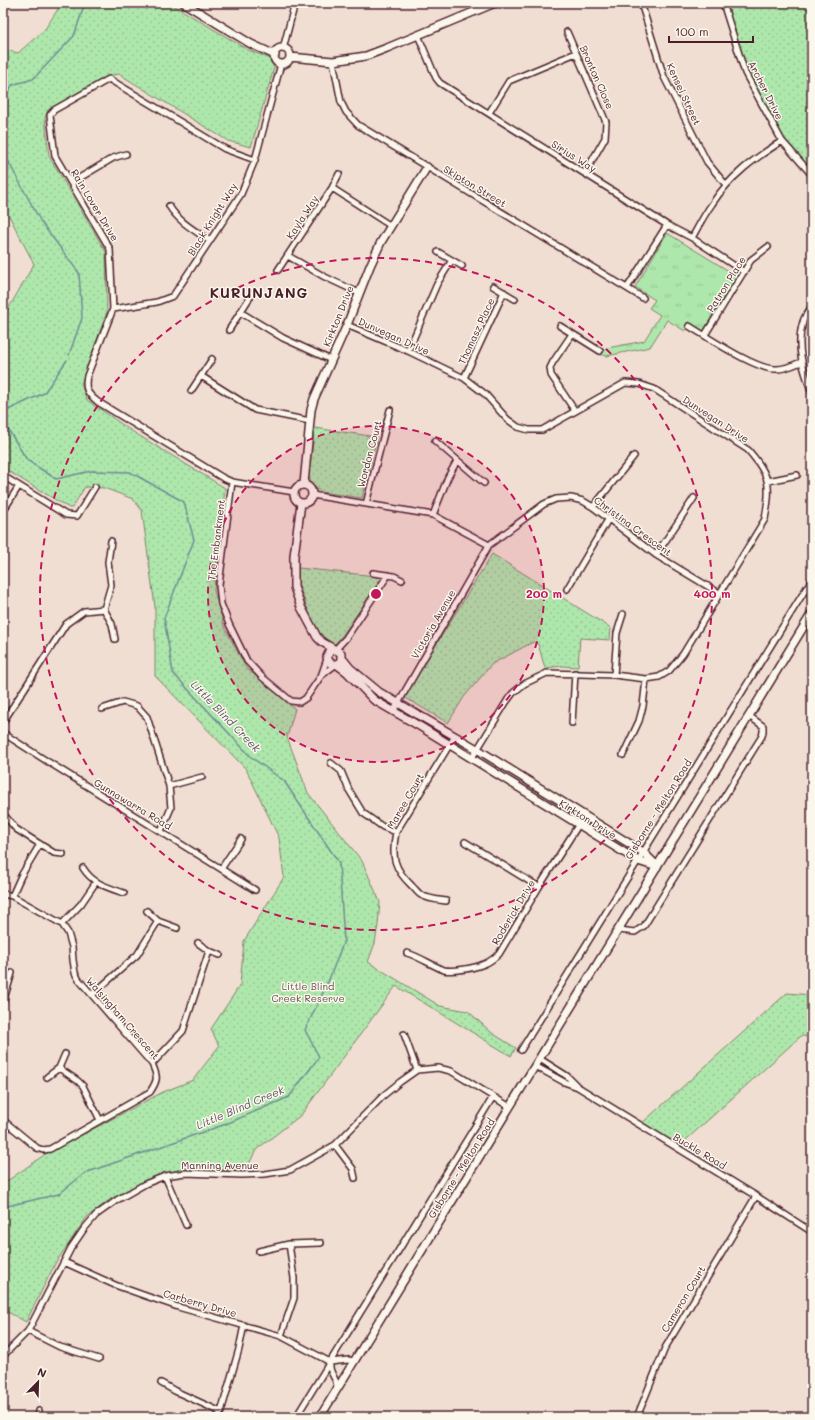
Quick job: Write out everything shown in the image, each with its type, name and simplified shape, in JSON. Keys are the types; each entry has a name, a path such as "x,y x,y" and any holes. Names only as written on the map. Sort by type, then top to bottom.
{"street":[{"path":"184,3 251,44 275,55"},
{"path":"284,48 295,3"},
{"path":"290,58 333,61 366,56 495,3"},
{"name":"Kensei Street","path":"641,3 664,77 707,162 726,185"},
{"name":"Archer Drive","path":"723,3 745,73 782,141 812,175"},
{"name":"Bronton Close","path":"567,32 606,122 605,138 584,173"},
{"name":"Sirius Way","path":"418,35 436,78 440,83 584,173 692,238 744,272"},
{"path":"284,48 277,51 275,60 281,64 288,62 290,58"},
{"path":"284,48 288,51 290,58"},
{"path":"489,113 509,81 576,53"},
{"name":"Skipton Street","path":"333,61 341,102 346,112 358,125 643,298"},
{"name":"Black Knight Way","path":"113,309 157,302 173,296 241,194 255,160 281,64"},
{"name":"Rain Lover Drive","path":"232,482 98,402 86,390 85,384 87,376 113,309 110,249 55,156 50,115 54,110 109,79 225,149 255,160"},
{"path":"692,238 712,204 726,185 746,166 782,141"},
{"path":"71,183 113,158 126,154"},
{"name":"Kirkton Drive","path":"304,484 310,421 314,399 347,325 370,266 391,226 427,167"},
{"name":"Kayla Way","path":"278,270 340,174"},
{"path":"332,188 391,226"},
{"path":"169,206 177,218 210,241"},
{"path":"628,288 667,224"},
{"name":"Patron Place","path":"705,335 751,260 768,247"},
{"path":"438,252 462,266"},
{"path":"288,256 325,277 359,293"},
{"path":"408,352 437,284 452,260"},
{"name":"Thomasz Place","path":"493,286 515,299"},
{"name":"Thomasz Place","path":"464,378 504,292"},
{"path":"229,330 252,294"},
{"path":"812,306 803,322 800,343 801,362 812,393"},
{"path":"240,312 283,338 331,360"},
{"name":"Dunvegan Drive","path":"347,325 464,378 485,394 507,419 518,427 529,430 542,430 625,383 639,384 654,389 748,450 760,463 768,481 769,496 765,519 682,654 669,671 659,677 646,679 614,675 547,673 524,684 513,692 472,758"},
{"path":"560,326 600,351"},
{"path":"689,326 762,367 778,369 801,362"},
{"path":"572,334 552,362 550,368 551,375 576,412"},
{"path":"192,391 212,359"},
{"path":"201,376 256,410 310,421"},
{"name":"Wordon Court","path":"366,504 390,410"},
{"path":"435,441 484,483"},
{"path":"593,507 634,456"},
{"path":"433,515 448,476 457,461"},
{"path":"768,481 797,475"},
{"path":"3,476 66,515 77,516 95,488"},
{"path":"232,482 294,492"},
{"name":"The Embankment","path":"232,482 220,585 221,604 247,661 262,678 291,701 300,702 306,698 321,676 327,658"},
{"path":"304,484 310,488 312,495 308,501 301,503 296,500 294,492 296,487 304,484"},
{"path":"3,511 19,486"},
{"path":"312,495 433,515 489,545"},
{"name":"Christina Crescent","path":"489,545 544,504 556,499 571,498 583,501 593,507 656,555 719,593"},
{"path":"656,555 694,498"},
{"path":"301,503 294,556 294,587 307,620 322,642 330,663 336,664 340,662 346,638"},
{"path":"567,589 608,518"},
{"path":"111,541 108,562 112,584 104,609 112,624 115,639"},
{"name":"Victoria Avenue","path":"393,712 489,545"},
{"path":"373,572 394,576 402,580"},
{"path":"327,658 330,651 335,650 346,638 388,575"},
{"name":"Gisborne - Melton Road","path":"521,1050 812,579"},
{"path":"3,722 66,624 84,611 104,609"},
{"path":"614,675 616,633 623,614"},
{"name":"Gisborne - Melton Road","path":"320,1417 811,616"},
{"path":"322,642 339,652 342,656"},
{"name":"Kirkton Drive","path":"342,656 350,668 374,688 477,749 643,852 657,867"},
{"name":"Kirkton Drive","path":"336,664 347,672 374,700 472,758 638,861 657,867"},
{"name":"The Embankment","path":"321,676 336,664"},
{"path":"572,723 575,673"},
{"path":"623,755 639,721 643,706 646,679"},
{"path":"102,709 123,702 137,706 147,717 169,786 171,808 161,831"},
{"path":"619,930 635,932 644,926 762,736 763,726 749,716"},
{"name":"Gunnawarra Road","path":"3,733 79,782 255,890"},
{"name":"Maree Court","path":"446,901 434,900 421,895 401,876 395,861 393,843 396,832 455,736"},
{"path":"331,763 341,771 349,790 363,813 383,827 396,832"},
{"path":"169,786 202,777"},
{"name":"Roderick Drive","path":"407,953 418,956 444,970 452,971 483,965 492,960 499,954 538,887 584,816"},
{"path":"6,818 16,829 54,853 63,854"},
{"path":"221,869 241,839"},
{"path":"465,842 538,887"},
{"path":"12,896 21,876 40,844"},
{"path":"83,868 96,882 124,893"},
{"path":"3,894 12,896 62,924 81,904 96,882"},
{"path":"147,911 158,921 177,928"},
{"path":"92,996 137,956 158,921"},
{"name":"Walsingham Crescent","path":"3,1120 32,1145 39,1149 46,1150 54,1148 150,1092 155,1084 157,1075 152,1064 79,980 75,973 72,960 72,947 68,934 62,924"},
{"path":"198,943 209,951 220,955"},
{"path":"152,1064 183,1031 209,951"},
{"path":"3,1002 12,973"},
{"path":"404,1034 417,1070"},
{"path":"47,1077 59,1068 65,1054"},
{"name":"Buckle Road","path":"540,1059 567,1076 578,1087"},
{"name":"Buckle Road","path":"535,1066 564,1082 578,1087 812,1232"},
{"path":"59,1068 78,1080 83,1086 100,1120"},
{"name":"Manning Avenue","path":"3,1356 28,1331 71,1248 84,1229 96,1215 117,1200 145,1184 165,1176 185,1173 242,1175 265,1174 290,1170 335,1145 384,1095 417,1070 438,1068 452,1071 510,1107"},
{"name":"Gisborne - Melton Road","path":"296,1417 493,1097"},
{"path":"335,1145 353,1169 355,1178"},
{"path":"165,1176 186,1225"},
{"name":"Cameron Court","path":"637,1417 665,1348 756,1196"},
{"path":"259,1251 289,1244 320,1243"},
{"path":"281,1336 294,1298 294,1278 289,1244"},
{"name":"Carberry Drive","path":"64,1262 115,1285 178,1307 281,1336 330,1362"},
{"path":"218,1417 244,1325"},
{"path":"28,1331 60,1347 99,1359"},
{"path":"337,1389 337,1384 329,1370 330,1362 348,1360 354,1361"},
{"path":"161,1383 220,1412"},
{"path":"38,1411 38,1417"}],"green space":[{"name":"Little Blind Creek Reserve","path":"62,3 170,3 248,50 269,58 274,68 251,147 228,141 119,74 107,76 48,110 45,118 49,156 106,252 107,312 81,384 87,400 130,430 225,488 214,590 224,626 246,668 295,709 287,737 308,793 362,861 380,902 375,943 368,962 440,1006 468,1011 492,1033 516,1048 511,1056 396,986 301,1115 256,1150 246,1170 182,1168 112,1198 87,1217 56,1262 26,1322 6,1311 3,1312 3,1184 44,1155 163,1092 193,1080 219,1046 211,1029 240,985 244,941 284,877 279,838 246,769 155,676 155,607 142,511 133,499 104,488 85,487 72,508 69,508 3,468 3,318 34,264 3,204 3,49 18,53 45,29"},
{"path":"723,3 812,3 812,173 785,141 746,73"},
{"path":"667,233 737,276 703,331 691,323 685,331 667,320 650,347 607,356 598,354 602,349 644,341 660,315 649,308 655,300 635,287"},
{"path":"315,428 377,437 362,498 321,492 315,487 308,477"},
{"path":"492,554 611,628 610,640 580,638 578,667 562,666 545,668 538,644 533,642 492,664 464,697 448,723 404,697"},
{"path":"298,568 376,576 379,582 342,636 333,646 325,640 314,626 298,583"},
{"path":"787,993 812,995 812,1037 801,1036 677,1148 640,1125"}],"waterway":[{"name":"Little Blind Creek","path":"3,103 12,85 33,79 74,36 85,3"},
{"name":"Little Blind Creek","path":"3,143 8,161 41,222 79,273 82,318 69,355"},
{"name":"Little Blind Creek","path":"6,411 44,393 67,360"},
{"name":"Little Blind Creek","path":"3,421 27,460 56,479 91,471 130,472 184,502 194,540 164,618 173,673 251,757 284,781 339,863 344,941 328,982 305,1030 319,1057 289,1097 226,1124 85,1173 59,1194 3,1207"}],"district":[{"name":"KURUNJANG","path":"259,292"}]}
